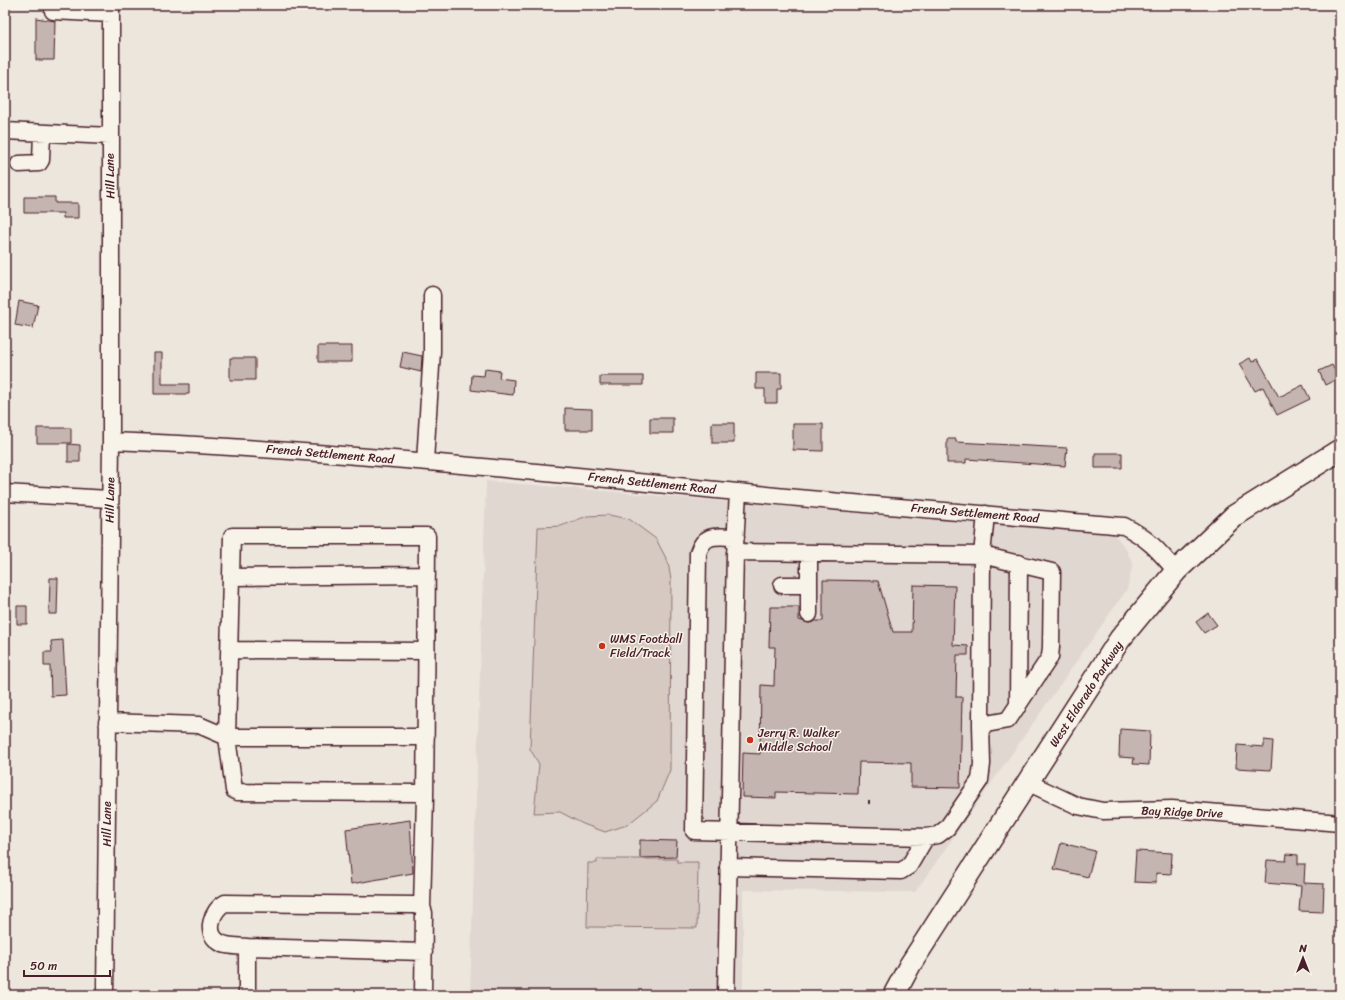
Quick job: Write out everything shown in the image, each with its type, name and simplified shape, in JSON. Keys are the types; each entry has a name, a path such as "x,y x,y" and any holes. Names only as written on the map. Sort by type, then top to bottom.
{"main road":[{"name":"West Eldorado Parkway","path":"894,995 910,965 1029,783 1120,639 1176,571 1234,516 1340,450"}],"street":[{"path":"53,11 111,10"},
{"name":"Hill Lane","path":"105,995 109,499 111,441 111,10"},
{"path":"5,131 110,136"},
{"path":"19,164 39,163 41,160 42,133"},
{"path":"425,461 432,351 432,295"},
{"name":"French Settlement Road","path":"111,441 228,445 425,461 738,492 1124,526 1141,534 1156,547 1176,571"},
{"path":"726,995 735,544 738,492"},
{"path":"5,493 109,499"},
{"path":"981,725 1008,720 1050,657 1052,572 982,555 809,553 735,544 709,537 701,543 698,553 694,831 926,837 938,835 947,828 980,780 982,764 981,725 982,555 986,514"},
{"path":"423,995 424,913 422,907 425,798 426,737 427,536 232,536 227,737 234,790 238,792 421,793 425,798"},
{"path":"809,553 809,614"},
{"path":"1018,706 1019,564"},
{"path":"231,577 427,575"},
{"path":"782,584 809,585"},
{"path":"229,650 426,651"},
{"path":"107,722 199,724 227,737 426,737"},
{"name":"Bay Ridge Drive","path":"1029,783 1078,806 1103,811 1180,809 1340,823"},
{"path":"728,867 901,871 909,866 926,837"},
{"path":"422,907 414,904 225,903 220,906 213,916 211,930 214,939 221,944 247,948 424,952"},
{"path":"247,948 247,995"}],"path":[{"path":"869,798 869,804"}],"shaded area":[{"name":"Jerry R. Walker Middle School","path":"486,481 1114,534 1126,549 1133,564 1127,589 915,892 743,890 743,995 470,995"},
{"name":"WMS Football Field/Track","path":"609,515 629,519 656,539 668,562 671,580 670,770 657,801 627,825 605,832 583,824 560,812 534,813 539,764 530,749 538,527 561,526 587,516"},
{"path":"597,859 677,859 677,862 698,862 697,928 587,927 588,863 597,863"}],"building":[{"path":"36,18 55,21 54,60 36,60"},
{"path":"24,197 55,197 55,203 78,203 78,218 63,218 63,213 24,213"},
{"path":"19,301 38,305 33,328 15,325"},
{"path":"318,346 352,346 352,362 318,362"},
{"path":"403,352 422,356 421,372 400,367"},
{"path":"154,353 162,353 162,384 189,384 189,394 154,394"},
{"path":"230,358 255,358 255,380 230,380"},
{"path":"1250,358 1252,362 1258,359 1279,397 1303,385 1310,399 1277,415 1263,387 1255,391 1239,364"},
{"path":"1332,365 1339,378 1325,385 1319,371"},
{"path":"485,369 500,371 499,378 514,380 513,395 471,390 472,375 484,376"},
{"path":"756,373 781,373 781,389 777,389 777,403 765,403 765,389 756,389"},
{"path":"600,376 643,376 643,385 600,385"},
{"path":"565,408 592,409 592,430 565,430"},
{"path":"650,418 673,418 673,433 650,433"},
{"path":"712,423 734,423 734,443 712,443"},
{"path":"793,424 823,424 823,451 793,450"},
{"path":"37,428 71,428 71,443 37,443"},
{"path":"947,439 956,439 956,442 1067,448 1065,466 966,459 966,463 947,463"},
{"path":"68,444 80,445 80,462 68,462"},
{"path":"1095,453 1122,453 1122,468 1095,468"},
{"path":"50,578 58,578 57,614 49,614"},
{"name":"Jerry R. Walker Middle School","path":"823,580 878,581 893,632 912,632 913,585 955,586 953,645 968,646 968,655 957,655 956,697 962,697 960,788 911,787 911,763 859,762 858,794 776,792 776,798 742,797 743,753 760,754 761,685 774,686 775,647 769,647 770,607 799,607 799,620 809,623 823,621"},
{"path":"17,606 27,606 27,624 17,624"},
{"path":"1208,613 1217,625 1204,633 1196,622"},
{"path":"63,640 66,695 51,696 50,666 44,666 44,652 52,652 51,641"},
{"path":"1120,729 1150,731 1149,765 1133,764 1134,758 1119,757"},
{"path":"1264,740 1273,741 1271,770 1236,768 1237,745 1264,747"},
{"path":"410,820 413,873 351,884 346,829"},
{"path":"640,840 677,841 676,857 640,858"},
{"path":"1061,843 1095,851 1088,877 1054,869"},
{"path":"1136,851 1172,853 1171,874 1156,873 1156,883 1134,882"},
{"path":"1287,854 1298,855 1298,864 1305,864 1304,883 1324,884 1323,912 1299,911 1301,886 1265,883 1267,860 1286,861"}],"place":[{"name":"WMS Football Field/Track","path":"602,646"},
{"name":"Jerry R. Walker Middle School","path":"750,740"}]}
